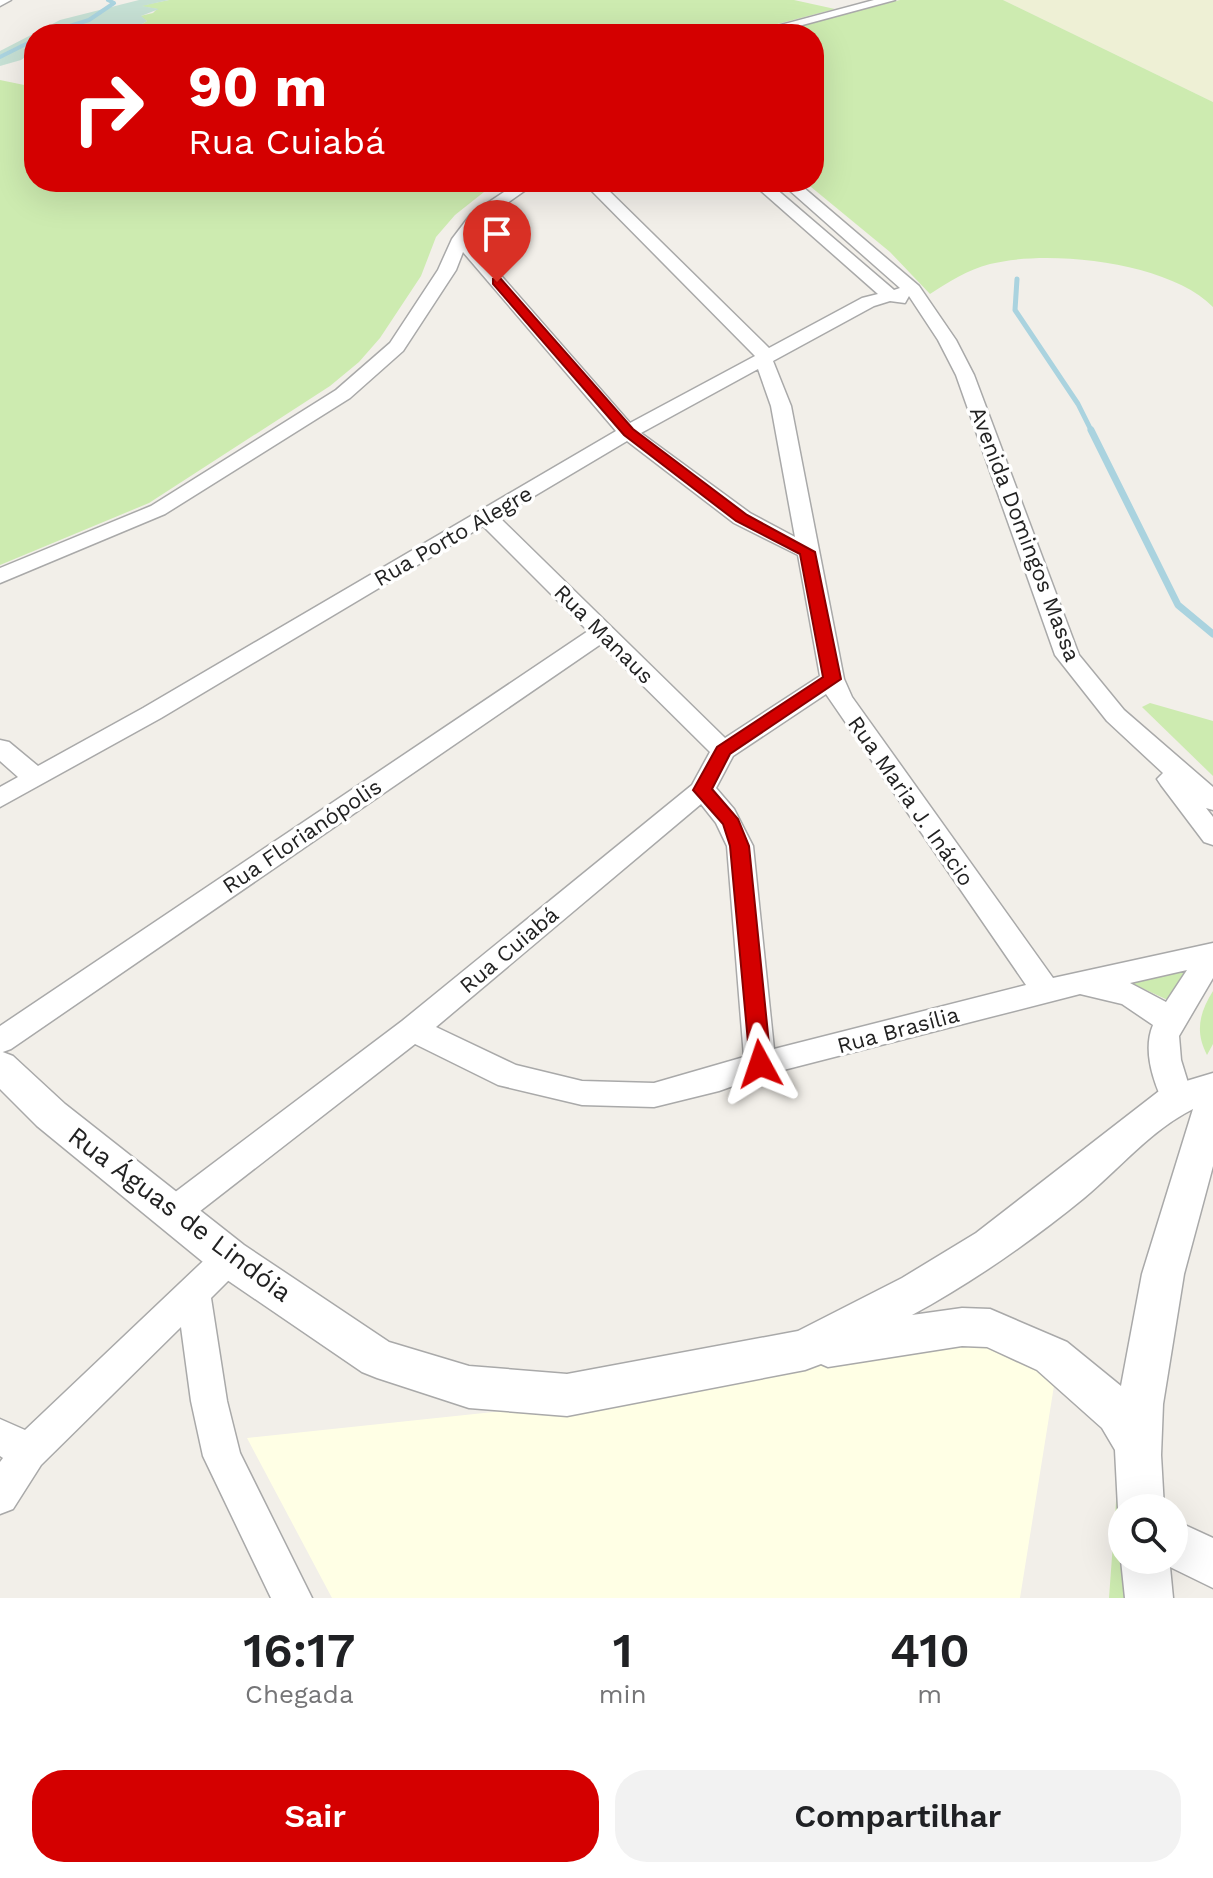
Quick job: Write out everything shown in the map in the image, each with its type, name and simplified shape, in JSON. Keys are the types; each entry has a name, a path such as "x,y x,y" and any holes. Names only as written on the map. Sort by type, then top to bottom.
{"street":[{"path":"796,24 889,0"},
{"path":"832,3 862,8"},
{"path":"0,576 158,510 343,394 397,347 447,270 460,239 477,217 514,192"},
{"path":"601,192 765,358"},
{"name":"Avenida Domingos Massa","path":"771,192 889,294 924,311"},
{"name":"Avenida Domingos Massa","path":"800,192 913,290 924,311 947,340 965,375 1067,655 1085,683 1144,744 1213,801"},
{"path":"460,239 628,432 742,518 808,552"},
{"name":"Rua Porto Alegre","path":"0,798 628,432 868,302 913,290"},
{"name":"Rua Maria J. Inácio","path":"765,358 781,406 832,679 850,716 1055,989"},
{"name":"Rua Manaus","path":"486,517 723,751"},
{"name":"Rua Florianópolis","path":"0,1041 603,632"},
{"name":"Rua Cuiabá","path":"174,1212 413,1029 702,790 723,751 832,679"},
{"name":"Avenida Domingos Massa","path":"1144,744 1213,836"},
{"path":"0,748 36,778"},
{"path":"702,790 726,815 740,846 760,1064"},
{"path":"1140,1494 1138,1447 1158,1301 1190,1172 1201,1097 1165,1063 1164,1036 1168,1021 1187,998 1213,954"},
{"name":"Rua Brasília","path":"413,1029 509,1076 582,1093 654,1095 719,1079 760,1064 1055,989 1213,954"},
{"path":"1055,989 1120,991 1139,998 1168,1021"},
{"path":"0,1066 51,1115"},
{"path":"0,1087 51,1115"},
{"name":"Rua Águas de Lindóia","path":"51,1115 229,1258 377,1358 469,1387 567,1395 805,1350 917,1291 991,1246 1201,1097"},
{"path":"0,1496 14,1444 229,1258"},
{"path":"193,1292 209,1401 222,1456 292,1598"},
{"path":"805,1350 962,1327 990,1328 1052,1356 1082,1379 1118,1413 1138,1447"},
{"path":"1188,1551 1213,1564"},
{"path":"1146,1574 1149,1598"}],"shaded area":[{"path":"139,0 169,0 142,6 159,9 141,16 147,21 142,24 52,24"},
{"path":"1003,0 1213,0 1213,102"},
{"path":"24,39 24,58 21,60 0,66 0,51"},
{"path":"993,1336 1057,1367 1020,1598 332,1598 247,1438 710,1389 927,1340"}],"green space":[{"path":"169,0 794,0 835,9 777,24 142,24 147,21 140,16 157,9 139,6"},
{"path":"900,0 1003,0 1213,102 1213,307 1168,279 1108,263 1075,259 1044,258 990,264 952,280 930,294 890,252 817,192 824,192 824,24 805,24"},
{"path":"0,80 24,85 24,192 484,192 455,215 436,237 421,276 380,338 359,362 330,386 149,503 0,565"},
{"path":"1150,703 1213,721 1213,776 1142,707"},
{"path":"1194,965 1172,1002 1131,983"},
{"path":"1213,991 1213,1044 1207,1055 1200,1023"},
{"path":"1111,1574 1130,1574 1144,1598 1109,1598"}],"waterway":[{"path":"76,24 89,20 114,3 108,0"},
{"path":"0,57 24,45"},
{"path":"1017,279 1015,310 1078,404 1091,430"},
{"path":"1091,430 1178,605 1213,634"}],"route":[{"path":"497,282 628,432 742,518 808,552 832,679 723,751 702,790 721,807 732,823 740,846 760,1064"}]}
